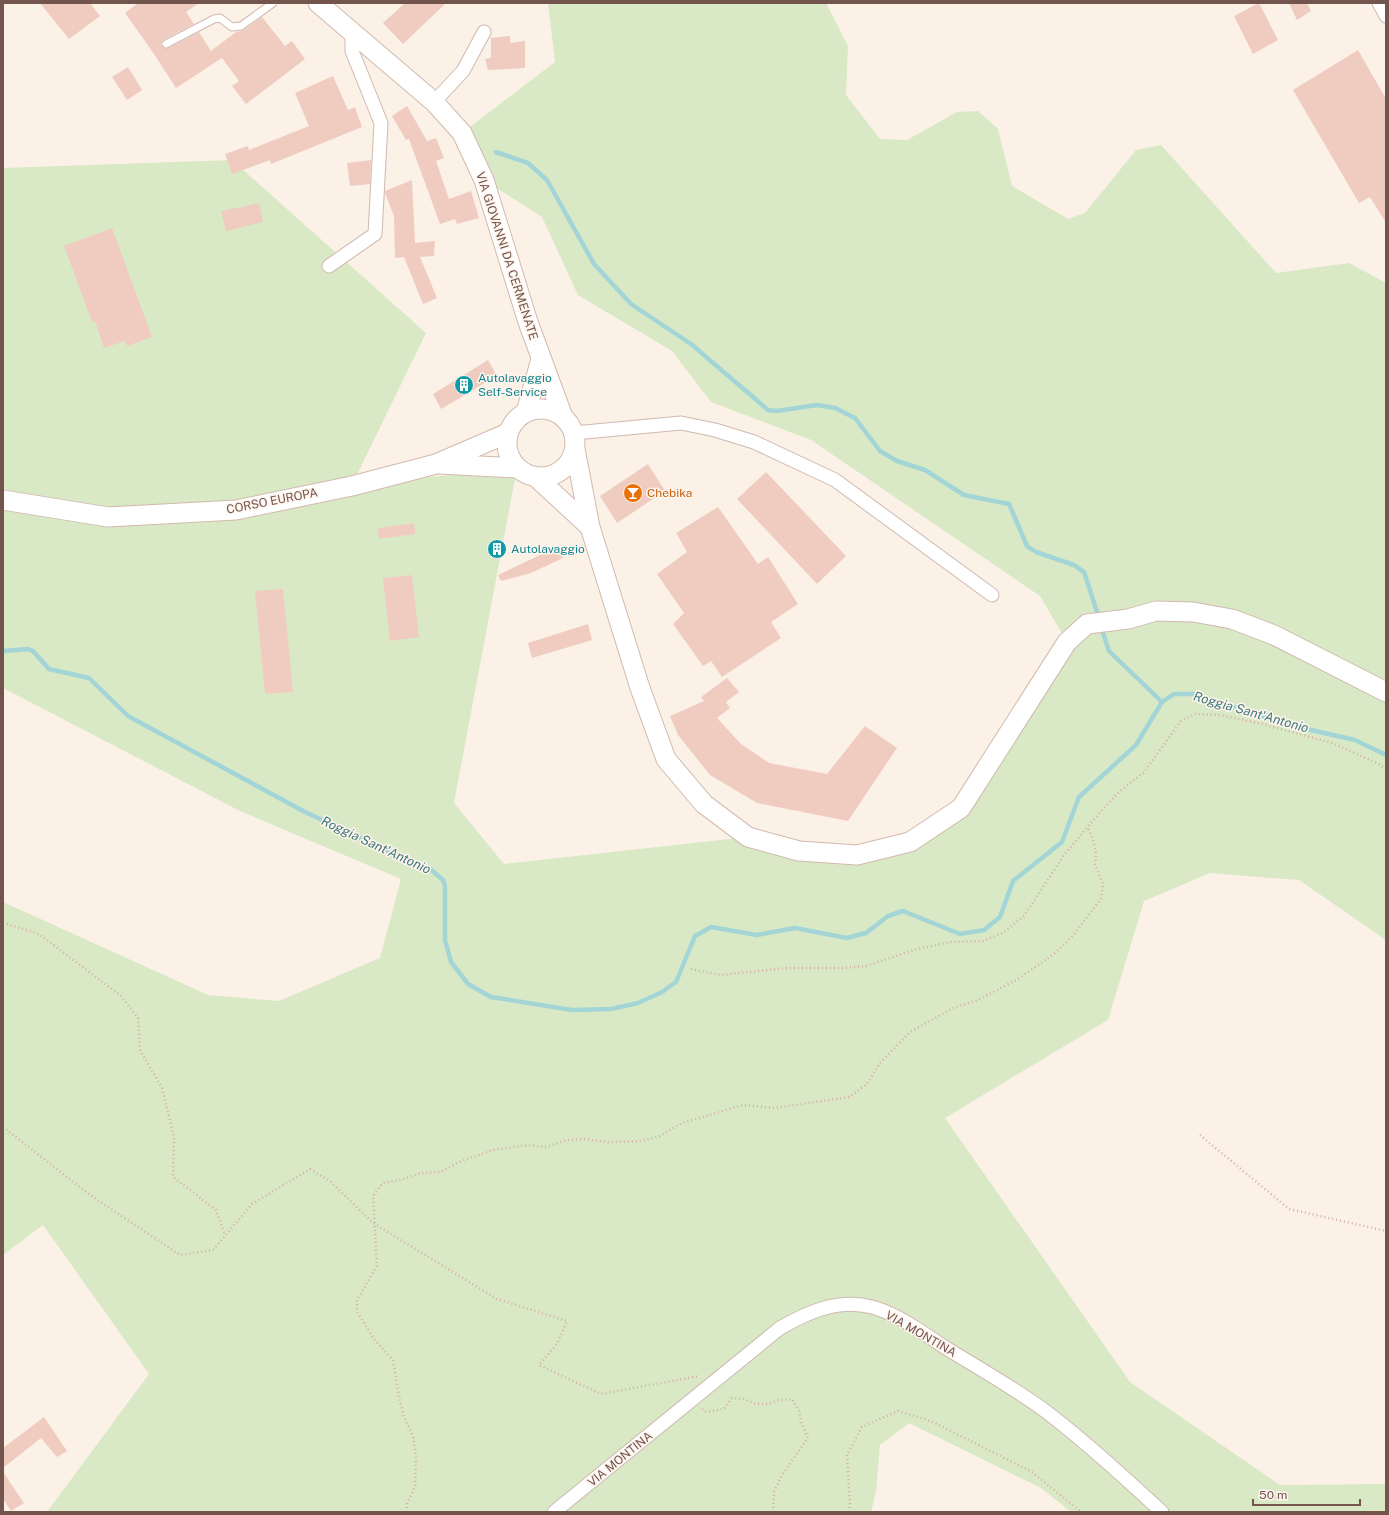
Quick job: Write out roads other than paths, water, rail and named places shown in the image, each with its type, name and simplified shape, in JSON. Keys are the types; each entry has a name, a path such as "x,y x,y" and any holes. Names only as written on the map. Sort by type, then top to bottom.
{"main road":[{"name":"VIA GIOVANNI DA CERMENATE","path":"318,3 434,102 462,133 484,180 541,359 563,417"},
{"path":"526,412 541,359"},
{"path":"574,441 569,463 557,474 549,477 537,478 527,475 517,468 510,460 507,448 508,433 510,428 517,418 526,412 545,409 553,411 568,422 574,441 590,528 640,688 666,759 704,804 748,838 799,852 857,855 910,842 961,808 1067,642 1086,624 1128,619 1156,611 1193,612 1232,619 1274,635 1386,692"},
{"name":"CORSO EUROPA","path":"3,500 108,517 236,510 352,486 436,464 508,433"},
{"path":"436,464 517,468"},
{"path":"537,478 590,528"}],"street":[{"path":"1379,3 1386,16"},
{"path":"329,266 375,234 381,123 352,51 352,32"},
{"path":"434,102 463,71 484,32"},
{"path":"574,441 681,423 715,430 754,442 835,480 992,595"},
{"name":"VIA MONTINA","path":"554,1512 780,1328 802,1315 824,1307 851,1304 871,1307 892,1315 1047,1412 1090,1447 1162,1512"}],"lane":[{"path":"166,44 214,19 220,18 232,27 240,26 273,3"}],"waterway":[{"path":"496,152 528,163 547,180 594,264 631,304 691,344 768,410 777,411 817,405 835,408 855,418 880,451 897,461 925,470 964,495 1009,504 1027,546 1036,552 1074,565 1084,572 1099,618"},
{"path":"1101,627 1109,651 1162,702"},
{"name":"Roggia Sant'Antonio","path":"3,651 28,649 33,651 49,669 89,678 128,716 305,812 430,869 443,880 445,886 445,940 451,962 468,984 491,997 572,1010 611,1009 638,1003 662,992 676,982 695,936 711,927 757,935 795,928 847,938 866,933 888,916 903,911 960,934 984,930 1000,917 1013,881 1062,842 1079,797 1136,745 1162,702 1174,694 1193,694 1293,726 1355,740 1386,755"}],"place":[{"name":"Autolavaggio Self-Service","path":"464,385"},
{"name":"Chebika","path":"633,493"},
{"name":"Autolavaggio","path":"497,549"}]}
